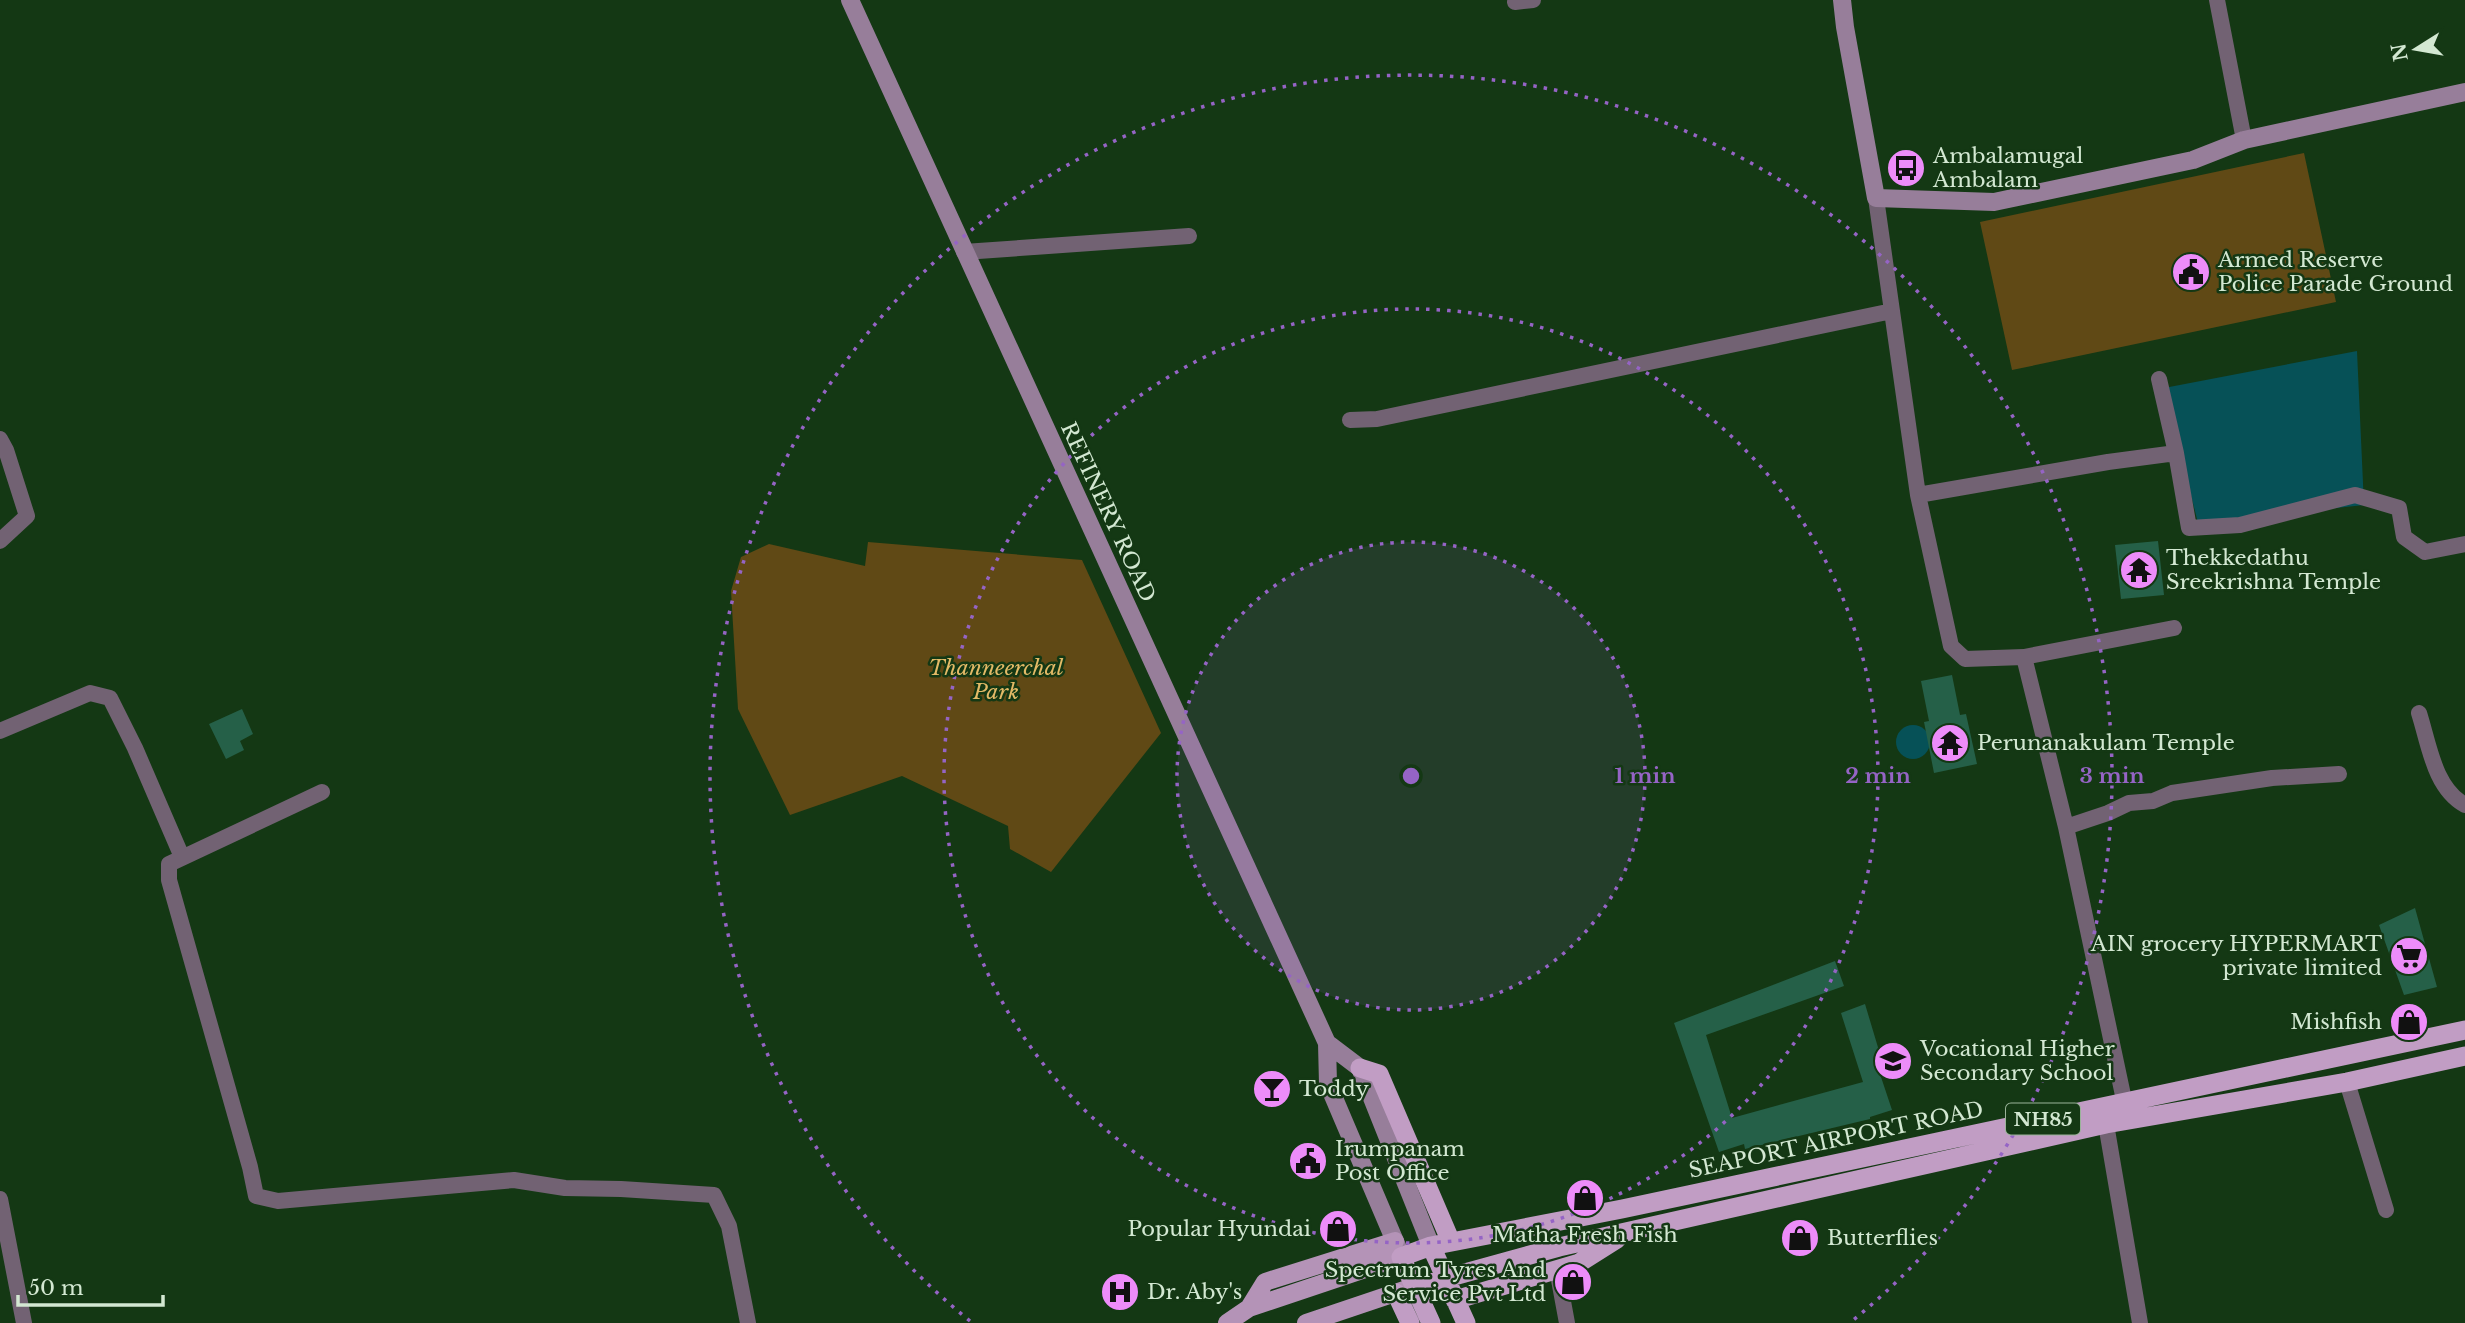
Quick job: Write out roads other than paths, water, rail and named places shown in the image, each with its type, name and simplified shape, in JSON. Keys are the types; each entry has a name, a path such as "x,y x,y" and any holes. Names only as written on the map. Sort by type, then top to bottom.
{"highway":[{"name":"SEAPORT AIRPORT ROAD","path":"1398,1249 1431,1246 2126,1111 2465,1030"},
{"name":"SEAPORT AIRPORT ROAD","path":"1405,1290 1559,1247 2106,1124 2126,1111 2347,1082 2465,1056"},
{"path":"1360,1068 1379,1074 1451,1242"},
{"path":"1455,1300 1579,1263 1626,1232"},
{"path":"1431,1246 1466,1323"},
{"name":"REFINERY ROAD","path":"1398,1249 1405,1290 1431,1323"},
{"path":"1405,1290 1410,1323"}],"main road":[{"name":"REFINERY ROAD","path":"850,0 1327,1043 1328,1084 1398,1249"},
{"path":"1842,0 1876,198 1994,202 2193,160 2244,140 2465,92"},
{"name":"REFINERY ROAD","path":"1327,1043 1360,1068"},
{"path":"1360,1068 1431,1246"},
{"name":"SEAPORT AIRPORT ROAD","path":"1227,1323 1249,1308 1398,1249"},
{"name":"SEAPORT AIRPORT ROAD","path":"1306,1323 1405,1290"}],"street":[{"path":"1515,2 1534,0"},
{"path":"2217,0 2244,140"},
{"path":"1876,198 1918,495 1951,646 1965,659 2024,657 2174,628"},
{"path":"964,252 1189,236"},
{"path":"1350,419 1377,419 1892,311"},
{"path":"2160,379 2189,528 2241,525 2355,495 2399,508 2404,537 2425,552 2465,544"},
{"path":"0,439 27,516 0,541"},
{"path":"1918,495 2176,453"},
{"path":"2024,657 2066,827 2126,1111"},
{"path":"0,731 90,693 110,698 135,748 182,857"},
{"path":"2419,713 2439,776 2452,798 2465,805"},
{"path":"2066,827 2129,803 2153,801 2172,793 2272,778 2339,774"},
{"path":"322,792 169,864 169,880 247,1154 256,1196 278,1201 514,1180 565,1188 714,1195 729,1226 748,1323"},
{"path":"2347,1082 2386,1210"},
{"path":"2106,1124 2140,1323"},
{"path":"0,1199 24,1323"},
{"path":"1557,1269 1567,1323"}],"water":[{"path":"2357,351 2364,505 2198,523 2164,388"},
{"path":"1913,725 1925,730 1930,742 1925,754 1913,759 1901,754 1896,742 1901,730"}],"place":[{"name":"Ambalamugal Ambalam","path":"1906,168"},
{"name":"Armed Reserve Police Parade Ground","path":"2191,272"},
{"name":"Thekkedathu Sreekrishna Temple","path":"2139,570"},
{"name":"Perunanakulam Temple","path":"1950,743"},
{"name":"AIN grocery HYPERMART private limited","path":"2409,956"},
{"name":"Mishfish","path":"2409,1022"},
{"name":"Vocational Higher Secondary School","path":"1893,1061"},
{"name":"Toddy","path":"1272,1089"},
{"name":"Irumpanam Post Office","path":"1308,1161"},
{"name":"Matha Fresh Fish","path":"1585,1198"},
{"name":"Popular Hyundai","path":"1338,1229"},
{"name":"Butterflies","path":"1800,1238"},
{"name":"Spectrum Tyres And Service Pvt Ltd","path":"1573,1282"},
{"name":"Dr. Aby's","path":"1120,1292"}],"park label":[{"name":"Thanneerchal Park","path":"996,680"}]}
